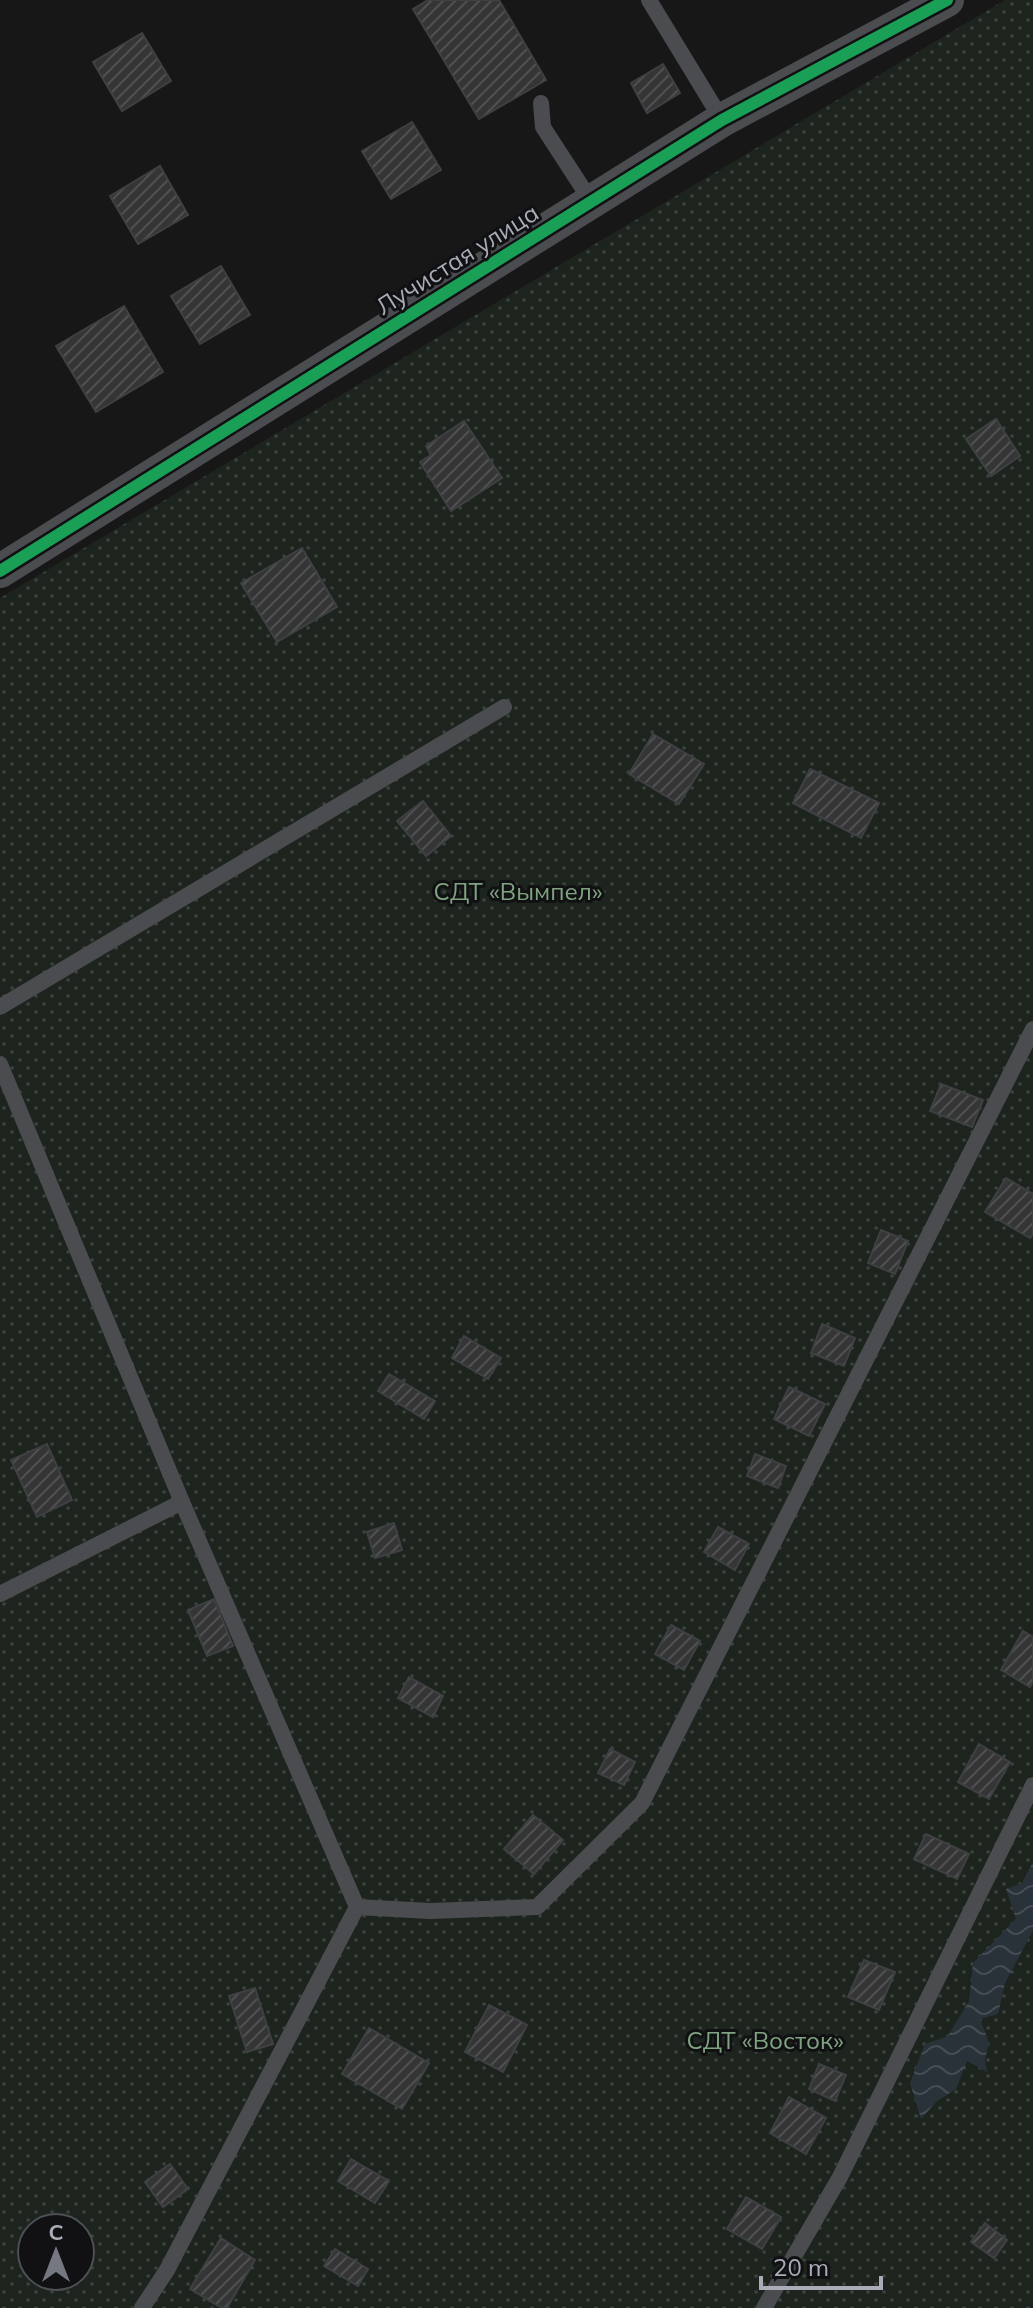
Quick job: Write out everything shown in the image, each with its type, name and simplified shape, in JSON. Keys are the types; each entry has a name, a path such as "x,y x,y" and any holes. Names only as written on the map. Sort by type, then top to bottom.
{"street":[{"name":"Лучистая улица","path":"0,571 722,120 947,0"}],"lane":[{"path":"649,0 722,120"},
{"path":"541,103 543,127 591,201"},
{"path":"0,1007 504,707"},
{"path":"357,1907 430,1911 537,1907 642,1803 1033,1029"},
{"path":"0,1064 182,1502 357,1907"},
{"path":"0,1594 182,1502"},
{"path":"764,2308 840,2177 1033,1785"},
{"path":"142,2308 167,2270 357,1907"}],"green space":[{"name":"СДТ «Вымпел»","path":"1005,0 1033,0 1033,2308 0,2308 0,598"}],"water":[{"path":"1033,1862 1033,1930 1005,1983 998,2014 980,2019 989,2042 985,2060 987,2072 967,2061 956,2089 936,2102 921,2119 910,2083 925,2044 948,2036 969,2001 973,1963 1016,1919 1006,1889 1022,1883"}],"building":[{"path":"428,0 499,0 546,80 479,119 413,9"},
{"path":"142,33 171,81 122,111 93,62"},
{"path":"663,64 680,93 647,113 631,83"},
{"path":"412,122 441,170 391,199 362,151"},
{"path":"160,166 188,215 138,244 110,196"},
{"path":"221,266 250,315 200,344 171,296"},
{"path":"124,306 163,372 96,412 56,346"},
{"path":"996,419 1020,456 991,476 966,439"},
{"path":"464,421 502,478 451,511 420,462 431,455 426,446"},
{"path":"302,548 337,607 277,642 241,583"},
{"path":"653,734 704,764 679,804 629,774"},
{"path":"810,769 879,803 861,838 793,803"},
{"path":"423,801 451,836 426,856 397,821"},
{"path":"941,1084 983,1100 972,1127 930,1111"},
{"path":"1006,1178 1033,1194 1033,1234 1030,1238 985,1212"},
{"path":"881,1230 908,1241 895,1274 868,1263"},
{"path":"822,1324 855,1338 844,1366 811,1353"},
{"path":"464,1336 501,1358 488,1379 452,1358"},
{"path":"389,1374 435,1401 424,1419 378,1391"},
{"path":"789,1387 825,1404 809,1436 774,1419"},
{"path":"47,1444 72,1500 37,1517 11,1460"},
{"path":"755,1454 786,1466 778,1488 747,1476"},
{"path":"394,1523 402,1550 375,1558 367,1532"},
{"path":"718,1527 749,1544 735,1570 704,1552"},
{"path":"214,1599 233,1646 207,1656 188,1610"},
{"path":"671,1625 700,1641 684,1670 655,1654"},
{"path":"1023,1631 1033,1637 1033,1681 1030,1687 1001,1670"},
{"path":"409,1677 443,1696 433,1717 398,1698"},
{"path":"979,1744 1010,1762 989,1799 958,1782"},
{"path":"610,1749 635,1762 624,1785 598,1773"},
{"path":"533,1815 563,1840 534,1874 504,1849"},
{"path":"926,1834 969,1854 957,1879 914,1859"},
{"path":"864,1960 895,1972 879,2010 848,1997"},
{"path":"255,1988 273,2044 247,2052 229,1996"},
{"path":"489,2005 527,2025 503,2072 465,2052"},
{"path":"369,2028 429,2063 402,2109 342,2074"},
{"path":"819,2064 846,2075 835,2101 809,2089"},
{"path":"789,2097 826,2118 806,2154 770,2133"},
{"path":"351,2159 389,2181 375,2203 338,2181"},
{"path":"170,2164 188,2189 163,2207 145,2182"},
{"path":"746,2197 781,2217 762,2249 727,2229"},
{"path":"985,2223 1007,2240 994,2258 971,2242"},
{"path":"221,2238 255,2260 227,2308 190,2289"},
{"path":"335,2249 368,2269 358,2286 324,2266"}],"cycle path":[{"path":"0,571 722,120 947,0"}],"park label":[{"name":"СДТ «Восток»","path":"765,2040"}]}
